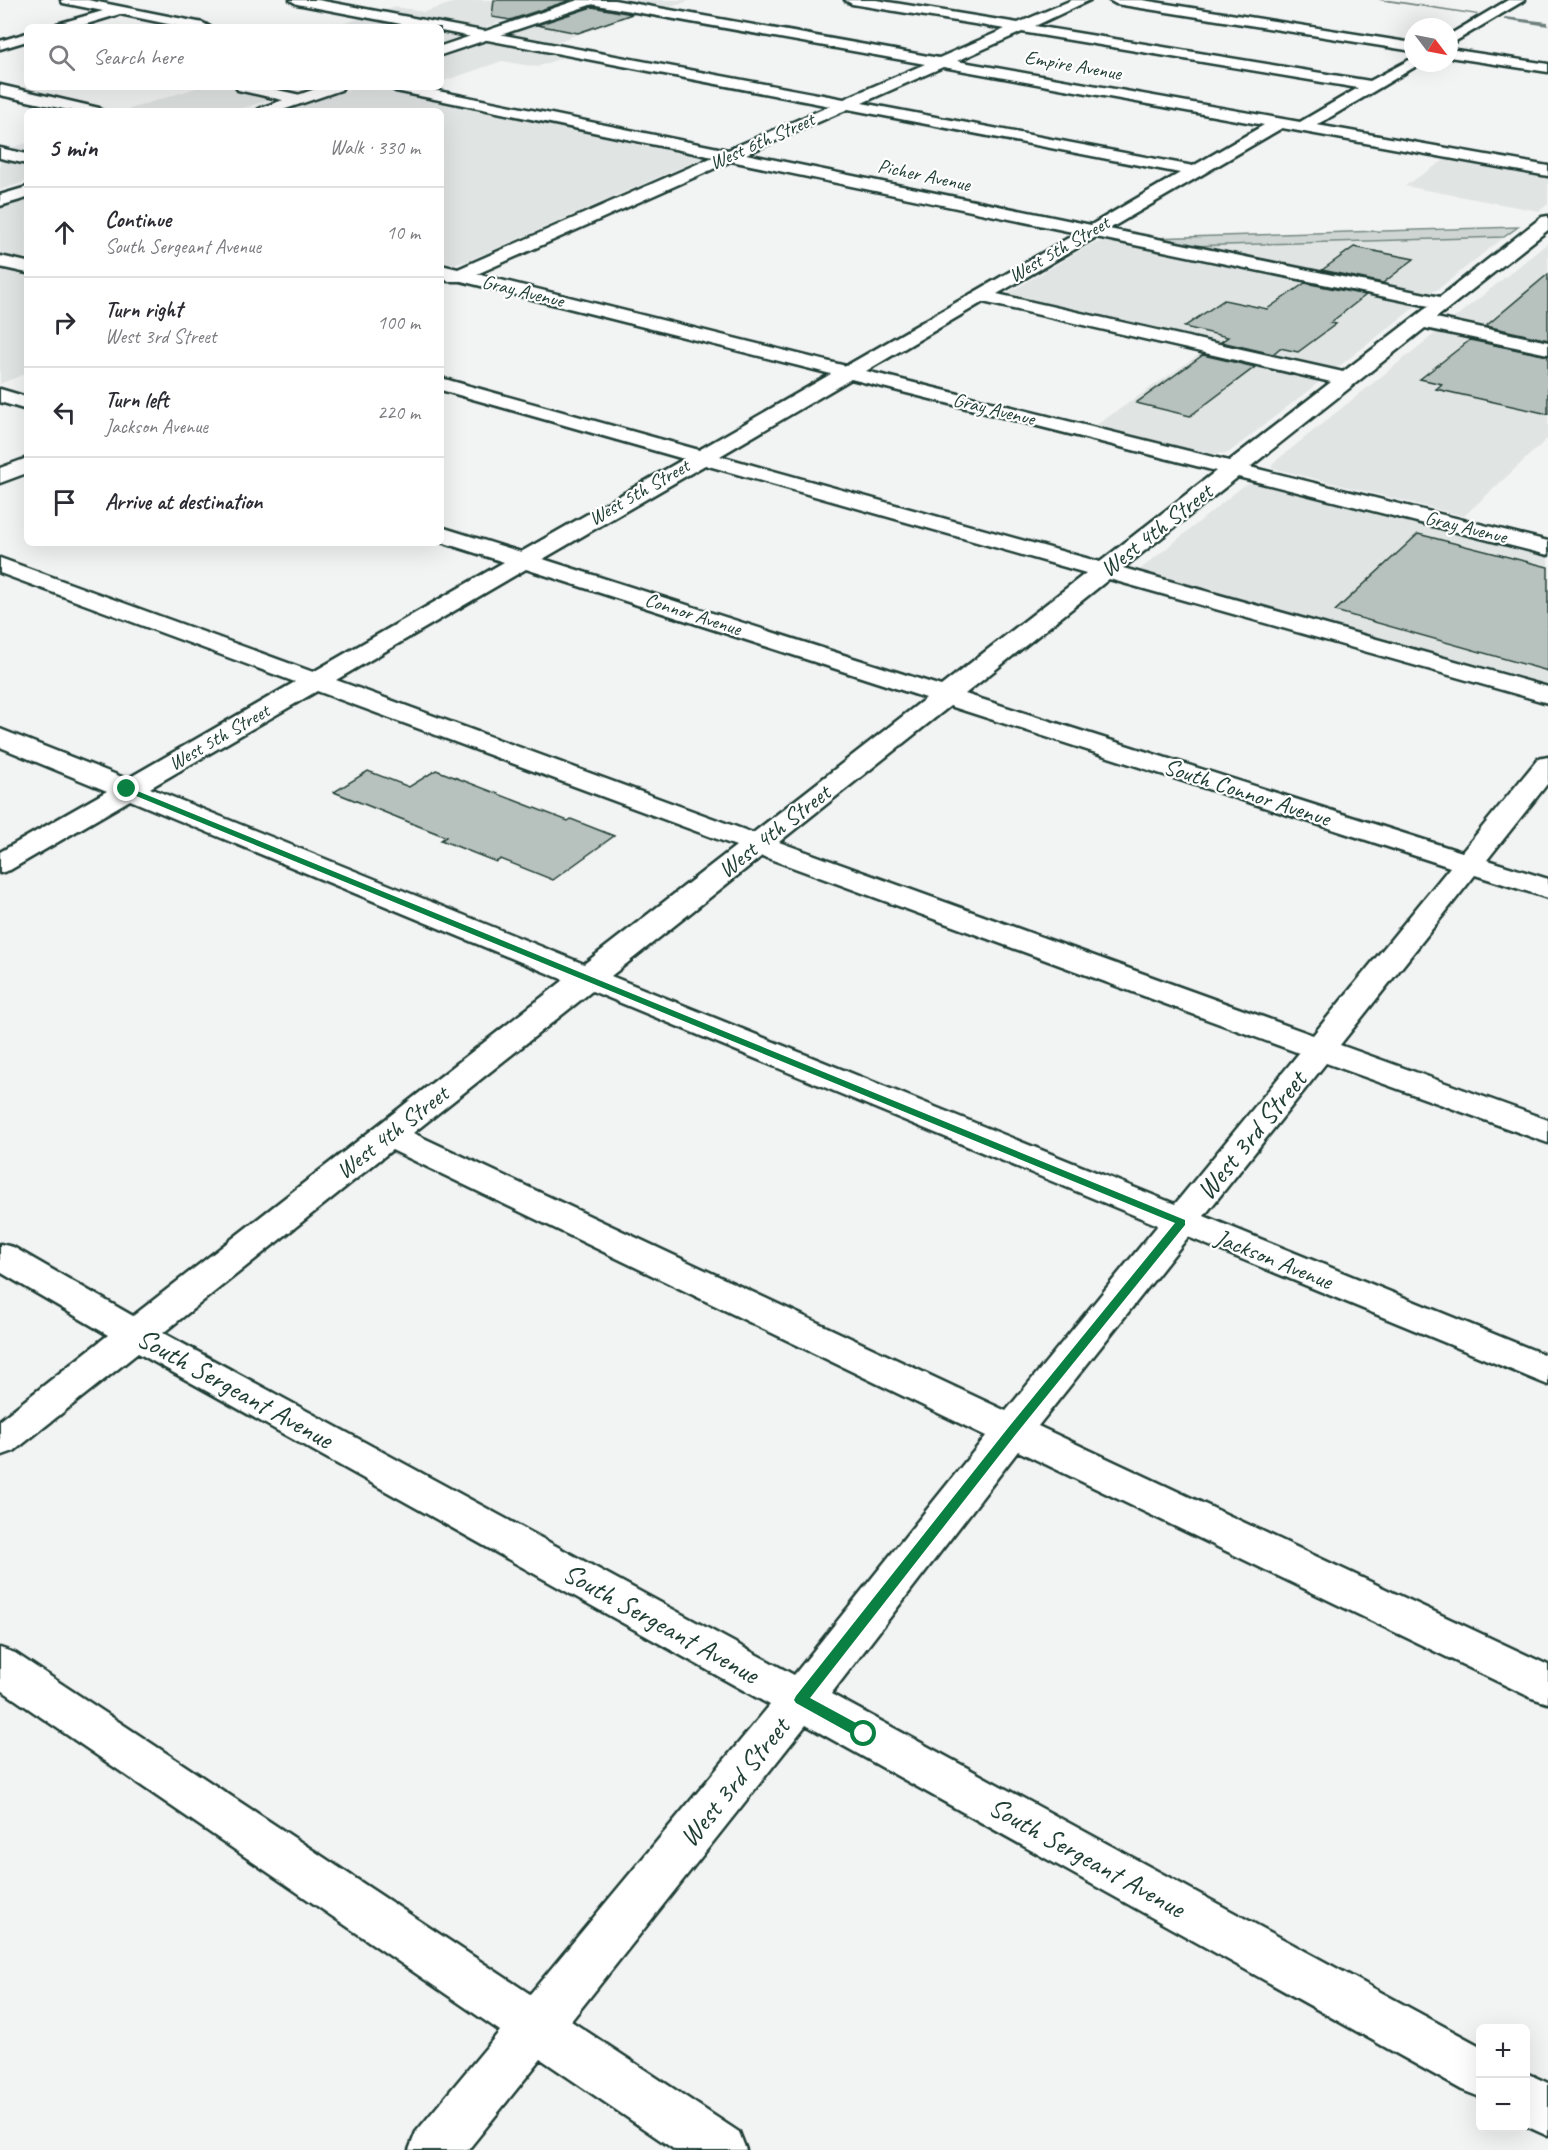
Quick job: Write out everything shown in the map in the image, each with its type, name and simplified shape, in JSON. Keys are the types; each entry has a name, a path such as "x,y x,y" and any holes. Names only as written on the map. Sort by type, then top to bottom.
{"street":[{"path":"69,0 188,24"},
{"path":"297,0 424,24"},
{"path":"444,50 591,0"},
{"name":"Empire Avenue","path":"591,0 1548,171"},
{"path":"852,0 1372,86"},
{"name":"West 6th Street","path":"447,276 1083,0"},
{"path":"1116,0 1404,46"},
{"path":"1458,36 1518,0"},
{"path":"72,24 146,3"},
{"path":"444,28 1195,171"},
{"path":"0,35 24,39"},
{"path":"0,45 24,39"},
{"path":"1458,54 1548,68"},
{"path":"1302,127 1404,67"},
{"path":"0,90 81,108"},
{"path":"257,90 300,99"},
{"path":"274,108 327,90"},
{"name":"Picher Avenue","path":"411,90 1444,303"},
{"name":"West 5th Street","path":"0,864 1279,123"},
{"path":"0,153 24,158"},
{"path":"0,201 24,193"},
{"name":"West 4th Street","path":"0,1441 1548,221"},
{"path":"0,261 24,267"},
{"name":"Gray Avenue","path":"447,276 848,373 1548,548"},
{"path":"979,296 1347,379"},
{"path":"1421,321 1548,348"},
{"path":"444,385 1548,695"},
{"path":"0,395 24,403"},
{"path":"0,476 24,466"},
{"name":"Connor Avenue","path":"444,535 945,695"},
{"path":"0,564 757,844 1548,1132"},
{"name":"South Connor Avenue","path":"945,695 1548,889"},
{"name":"Jackson Avenue","path":"0,737 586,979 1548,1371"},
{"name":"West 3rd Street","path":"435,2150 801,1700 1012,1431 1548,765"},
{"path":"388,1135 1548,1685"},
{"name":"South Sergeant Avenue","path":"0,1256 135,1334 1476,2071"},
{"path":"0,1666 720,2150"},
{"path":"1530,2100 1548,2111"}],"shaded area":[{"path":"462,0 562,0 444,42 444,24 342,24 396,7 424,12"},
{"path":"614,0 691,0 663,10"},
{"path":"603,6 640,13 541,47 572,54 537,67 502,61 444,81 444,57 588,7"},
{"path":"190,90 267,90 285,94 244,108 133,108"},
{"path":"348,90 385,90 702,158 468,261 454,264 444,262 444,108 293,108"},
{"path":"24,144 24,182 0,190 0,152"},
{"path":"1449,157 1548,174 1548,204 1539,211 1405,186"},
{"path":"24,200 24,258 16,261 24,264 24,374 0,384 0,208"},
{"path":"1518,227 1504,237 1189,246 1150,238"},
{"path":"1504,237 1437,290 1427,293 1189,246"},
{"path":"1112,240 1405,301 1415,307 1228,453 1206,454 1095,426 1203,352 991,303 1091,244"},
{"path":"1548,243 1548,438 1464,516 1272,468 1272,464"},
{"path":"1254,482 1548,556 1548,702 1125,582 1242,487"}],"building":[{"path":"494,0 571,0 510,20 492,17"},
{"path":"592,7 632,14 578,33 537,25"},
{"path":"1354,247 1414,259 1383,283 1322,270"},
{"path":"1548,274 1548,340 1486,326"},
{"path":"1305,283 1366,295 1330,323 1336,324 1298,352 1280,348 1273,354 1221,342 1228,337 1184,327 1224,300 1267,309"},
{"path":"1470,340 1548,356 1548,414 1436,389 1442,384 1420,379"},
{"path":"1203,355 1255,367 1190,416 1136,403"},
{"path":"1418,534 1548,567 1548,671 1335,611"},
{"path":"436,770 568,821 571,819 614,836 553,880 501,859 496,862 441,840 446,837 334,792 368,771 409,787"}],"waterway":[{"path":"1380,0 1477,14"},
{"path":"1505,18 1548,24"}],"route":[{"path":"127,789 1182,1222 1012,1431 801,1700 864,1734"}]}
